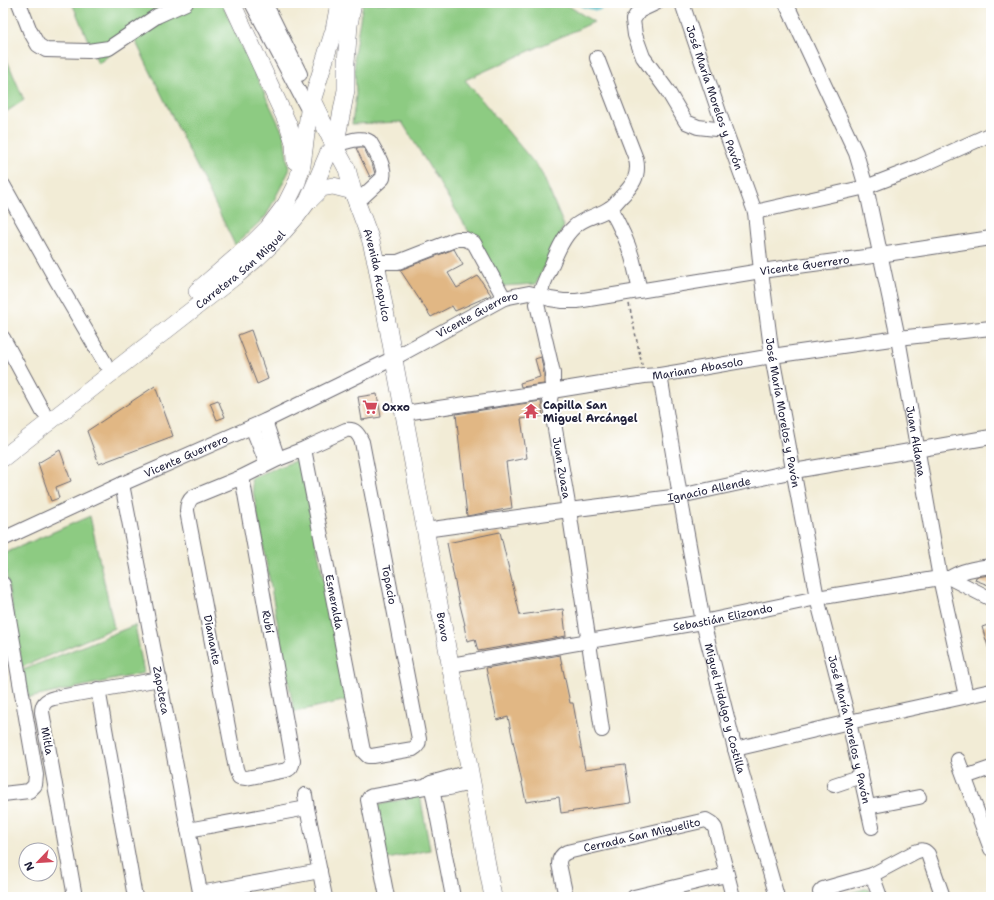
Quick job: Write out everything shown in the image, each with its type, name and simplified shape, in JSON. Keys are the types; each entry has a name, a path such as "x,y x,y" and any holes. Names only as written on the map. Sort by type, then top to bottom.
{"main road":[{"path":"232,3 288,124 294,143 296,156 294,176 286,204"},
{"name":"Carretera San Miguel","path":"3,443 210,280 268,228 286,204 297,182 302,165 313,108 334,30 339,3"},
{"name":"Carretera San Miguel","path":"3,458 257,258 296,217 308,201 332,147 341,118 346,90 346,62 349,25 353,3"},
{"path":"313,108 325,111 344,102"},
{"path":"302,165 311,154 332,147 313,108"},
{"name":"Avenida Acapulco","path":"332,147 346,169 353,195"},
{"name":"Avenida Acapulco","path":"332,147 370,238 394,358"},
{"path":"308,201 322,188 333,186 353,195"},
{"name":"Bravo","path":"394,358 493,897"}],"street":[{"path":"19,3 30,31 38,46 46,50 88,50 109,48 157,16 186,3"},
{"path":"252,3 313,108"},
{"path":"265,3 313,108"},
{"path":"656,3 639,11 633,20 635,35 643,57 667,90 686,122 698,128 716,129 724,127"},
{"name":"José María Morelos y Pavón","path":"682,3 724,127 755,212 772,356 817,598 849,722 872,827"},
{"name":"Juan Aldama","path":"786,3 856,153 866,187 898,338 917,450 945,578 966,696"},
{"path":"538,295 559,248 574,226 610,208 632,185 637,172 637,166 597,58"},
{"path":"755,212 866,187 918,167 991,134"},
{"path":"332,147 366,139 370,142 384,169 383,178 353,195"},
{"path":"3,185 56,281 105,363"},
{"path":"610,208 617,220 633,259 633,292"},
{"name":"Vicente Guerrero","path":"3,540 122,484 265,421 394,358 504,298 529,293 550,299 577,301 761,271 991,238"},
{"path":"376,262 398,262 457,239 464,239 474,243 504,298"},
{"name":"Juan Zuaza","path":"538,295 537,304 553,374 550,400 569,510 602,730"},
{"name":"Mariano Abasolo","path":"404,413 644,376 660,375 772,356 898,338 991,328"},
{"path":"3,338 43,412"},
{"name":"Miguel Hidalgo y Costilla","path":"660,375 703,622 735,749 777,897"},
{"path":"265,421 272,462"},
{"path":"252,427 272,462"},
{"name":"Topacio","path":"304,449 346,430 356,432 360,436 362,442 419,739 418,746 413,749 372,756 368,756 366,754"},
{"name":"Ignacio Allende","path":"425,530 680,496 794,471 991,437"},
{"path":"242,477 272,462 304,449"},
{"name":"Esmeralda","path":"304,449 363,751 366,754"},
{"name":"Diamante","path":"239,777 236,769 187,506 193,497 242,477"},
{"name":"Rubí","path":"239,777 246,778 284,771 290,768 293,761 242,477"},
{"name":"Zapoteca","path":"122,484 201,895"},
{"name":"Sebastián Elizondo","path":"451,666 703,622 817,598 945,578 962,572 991,566"},
{"path":"945,578 991,599"},
{"path":"3,584 36,775 35,785 29,791 3,794"},
{"name":"Mitla","path":"75,897 42,707 48,700 98,689 160,679"},
{"path":"98,689 134,897"},
{"path":"735,749 991,691"},
{"path":"958,760 988,834 991,849"},
{"path":"964,776 991,768"},
{"path":"834,785 861,776"},
{"path":"387,897 368,800 374,796 470,777"},
{"path":"430,786 453,897"},
{"path":"868,807 918,797"},
{"path":"188,830 306,801 325,897"},
{"name":"Cerrada San Miguelito","path":"566,897 559,864 563,854 706,820 715,828 726,875 733,897"},
{"path":"821,897 820,892 824,890 872,875 915,852 922,850 926,851 928,854 943,897"},
{"path":"201,895 320,871"},
{"path":"634,897 726,875"},
{"path":"872,875 880,897"}],"path":[{"path":"633,292 644,376"}],"green space":[{"path":"72,3 222,4 284,135 289,171 266,216 235,245 133,36 98,64"},
{"path":"363,3 564,3 594,22 465,80 541,171 564,226 536,284 502,286 402,122 352,124 356,95 354,54"},
{"path":"3,51 24,100 3,114"},
{"path":"300,459 347,700 294,712 251,480 253,477"},
{"path":"90,516 114,628 22,667 3,554"},
{"path":"135,625 144,673 29,698 23,670"},
{"path":"420,795 430,850 383,860 374,806"},
{"path":"868,888 871,897 836,897"}],"building":[{"path":"356,148 364,148 375,174 370,177"},
{"path":"454,249 463,265 448,273 457,288 478,276 491,295 455,311 452,306 431,317 400,270"},
{"path":"251,330 268,379 257,384 238,335"},
{"path":"541,357 544,384 521,387 520,383 540,377 535,359"},
{"path":"155,386 173,436 99,464 87,431"},
{"name":"Oxxo","path":"377,394 381,417 362,420 358,397"},
{"path":"218,400 225,417 217,420 210,403"},
{"path":"541,401 543,416 521,419 527,458 506,462 512,508 467,516 456,414"},
{"path":"60,450 71,481 56,487 59,498 51,501 38,463"},
{"path":"500,532 520,615 563,609 566,636 478,651 475,639 467,641 465,625 447,543"},
{"path":"991,575 991,586 975,580 976,577"},
{"path":"991,624 991,650 989,650 982,627"},
{"path":"560,655 570,703 573,703 585,769 625,764 631,803 561,813 559,797 526,802 508,717 497,720 486,668"}],"waterway":[{"path":"585,3 597,6 601,3"}],"place":[{"name":"Oxxo","path":"370,407"},
{"name":"Capilla San Miguel Arcángel","path":"531,411"}]}
